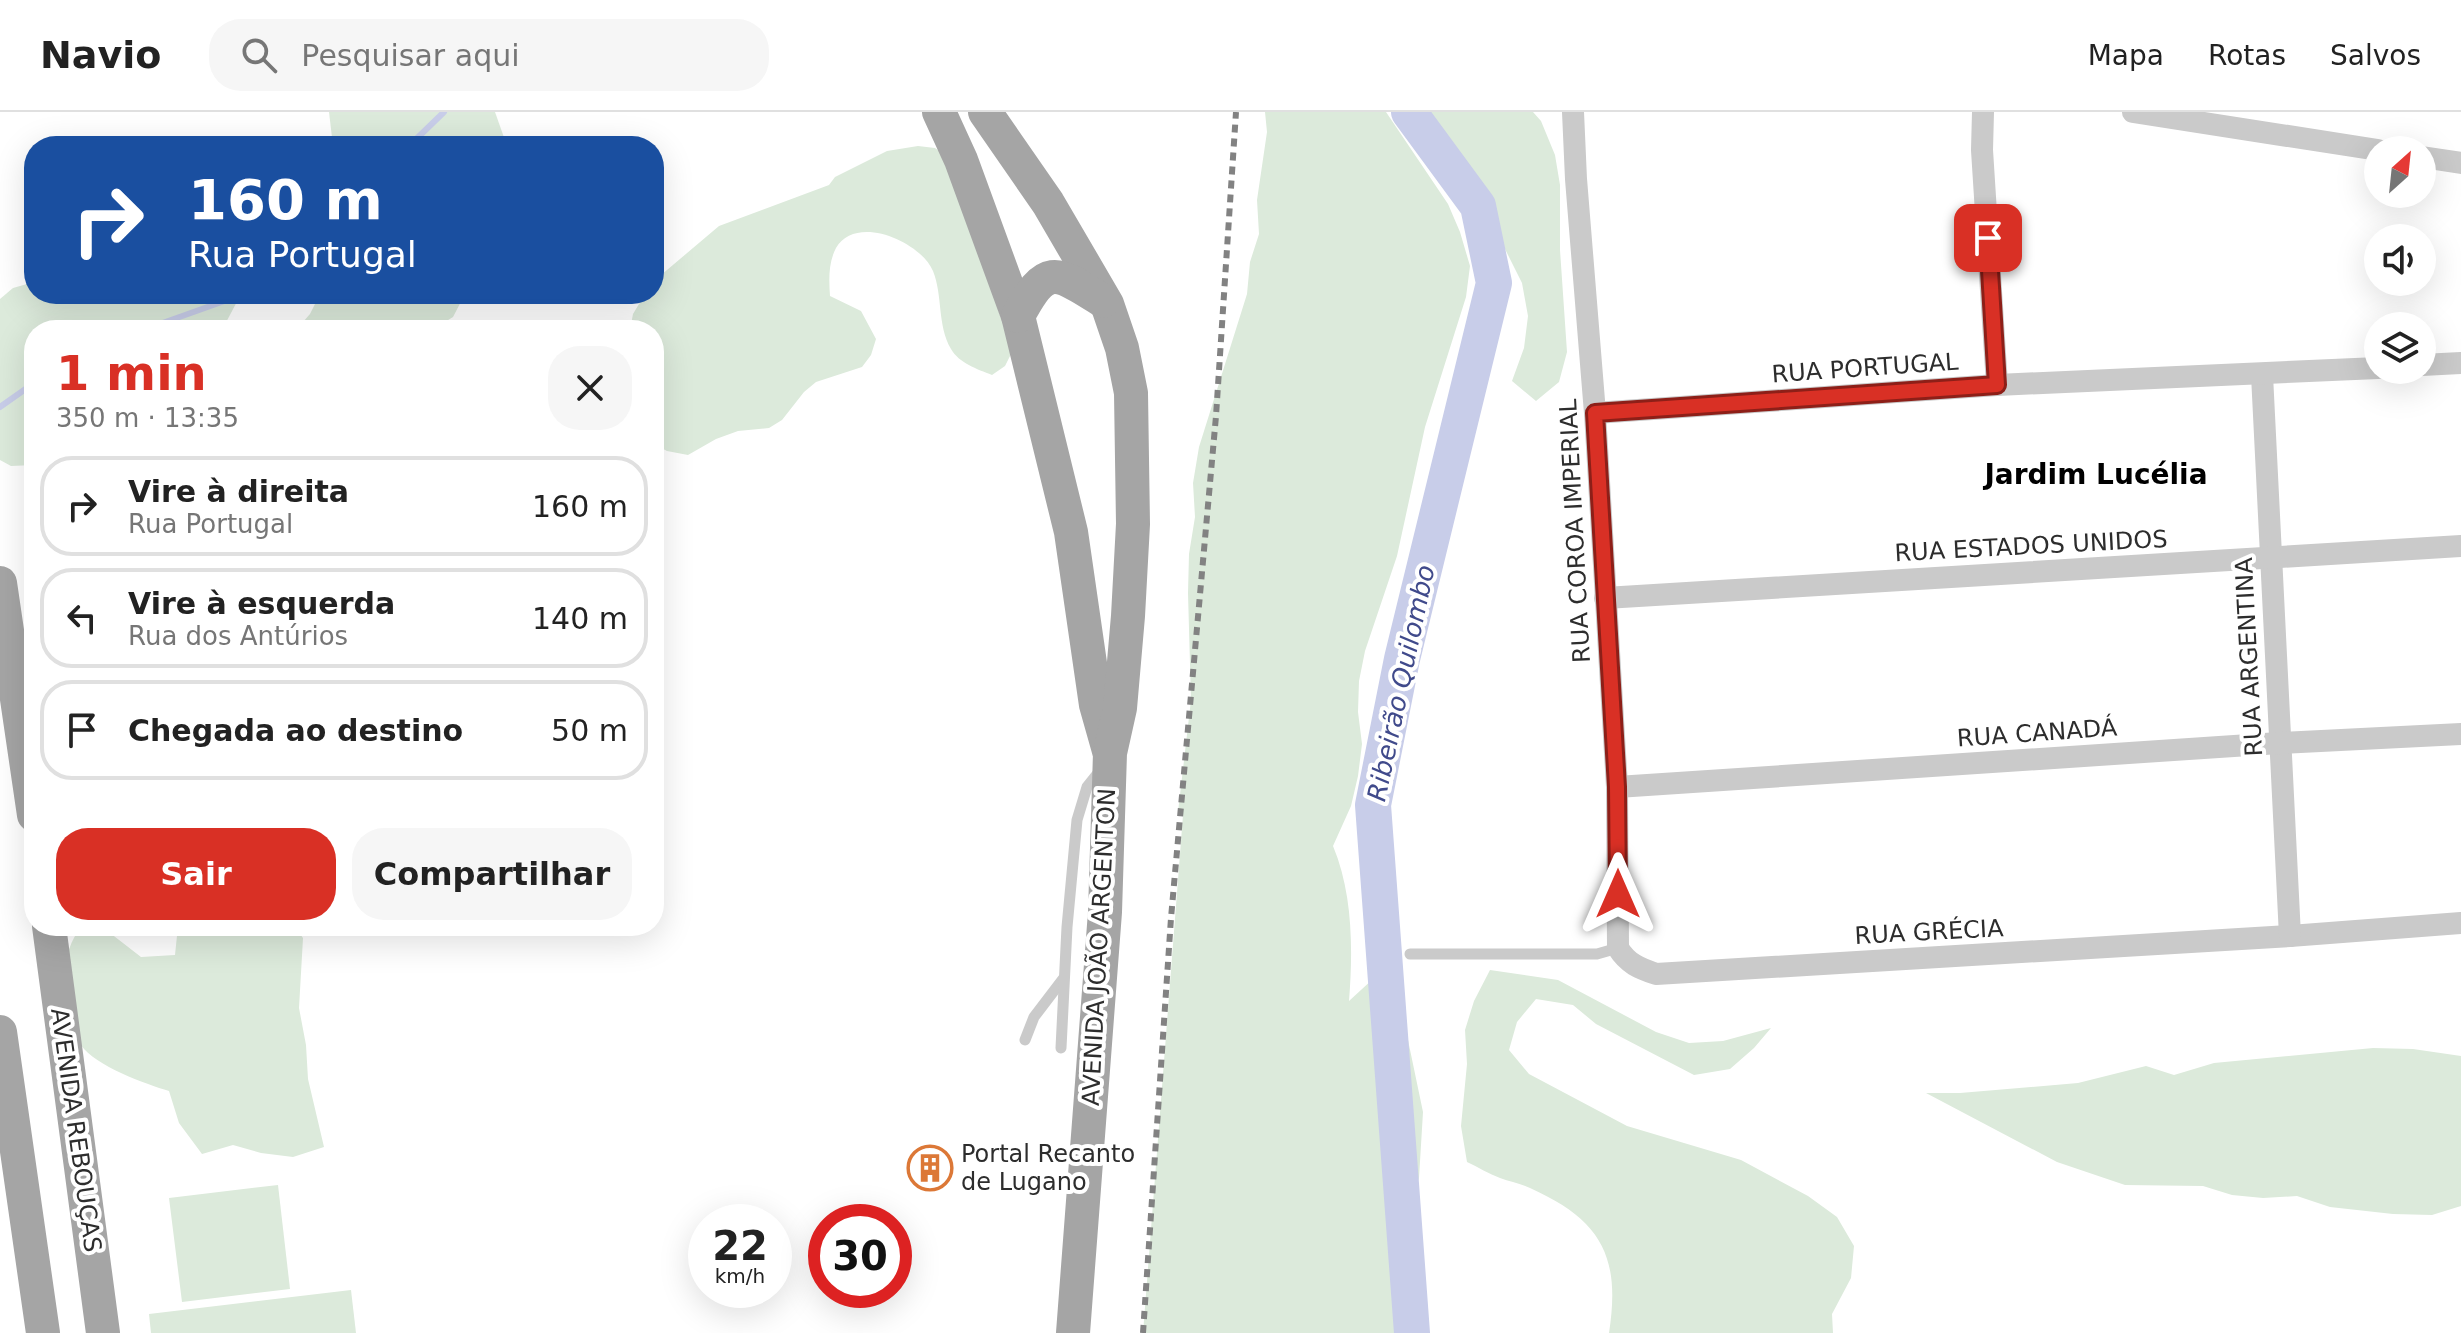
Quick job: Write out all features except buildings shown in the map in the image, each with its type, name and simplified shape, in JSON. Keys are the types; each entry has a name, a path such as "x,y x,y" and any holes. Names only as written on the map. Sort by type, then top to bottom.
{"main road":[{"name":"AVENIDA JOÃO ARGENTON","path":"939,112 961,160 1018,316 1071,532 1096,705 1110,756"},
{"name":"AVENIDA JOÃO ARGENTON","path":"985,112 1048,203 1107,304 1122,348 1131,393 1133,524 1120,708 1110,756 1105,912 1073,1333"},
{"path":"1018,316 1041,280 1053,276 1069,279 1107,304"},
{"path":"0,583 12,737 24,780"},
{"name":"AVENIDA REBOUÇAS","path":"50,936 103,1333"},
{"path":"0,1032 43,1333"}],"street":[{"name":"RUA COROA IMPERIAL","path":"1573,112 1617,787 1618,948"},
{"path":"1983,112 1982,150 1997,385"},
{"path":"2133,112 2364,148"},
{"path":"2436,159 2461,163"},
{"path":"2436,364 2461,363"},
{"name":"RUA PORTUGAL","path":"1595,413 1997,385 2364,369"},
{"name":"RUA ARGENTINA","path":"2262,375 2290,936"},
{"name":"RUA ESTADOS UNIDOS","path":"1605,598 2461,546"},
{"name":"RUA CANADÁ","path":"1617,787 2279,743 2461,734"},
{"name":"RUA GRÉCIA","path":"1618,948 1636,968 1656,974 2461,923"}],"lane":[{"path":"1061,1048 1063,978 1077,820 1087,787 1110,756"},
{"path":"1410,954 1597,954 1618,948"},
{"path":"1025,1040 1034,1017 1063,978"}],"green space":[{"path":"329,112 495,112 503,136 332,136"},
{"path":"1265,112 1386,112 1448,204 1470,266 1466,297 1425,427 1397,556 1365,651 1359,681 1358,712 1362,744 1358,776 1351,806 1333,846 1340,864 1350,922 1349,1001 1374,978 1389,983 1399,997 1423,1112 1419,1178 1403,1226 1405,1295 1413,1333 1143,1333 1183,815 1178,812 1191,700 1188,593 1189,554 1195,517 1193,483 1199,447 1247,294 1250,262 1259,234 1257,200 1267,132"},
{"path":"1430,112 1533,112 1541,121 1555,155 1560,185 1560,250 1567,352 1559,382 1536,401 1512,381 1524,348 1528,316 1522,283 1477,193"},
{"path":"918,146 935,148 948,157 1012,352 1005,366 992,375 954,354 944,330 933,271 916,250 888,236 858,233 845,238 836,248 830,266 829,284 830,296 861,311 876,339 871,355 862,367 816,382 782,420 769,428 738,431 688,455 664,449 664,320 632,320 639,304 664,304 664,273 719,226 829,185 835,177 887,151"},
{"path":"24,285 24,304 236,304 227,320 24,320 24,465 11,466 0,460 0,299 13,288"},
{"path":"315,304 460,304 448,320 305,320"},
{"path":"114,936 141,957 175,955 177,936 302,936 299,1008 308,1079 324,1147 293,1157 233,1145 202,1154 179,1123 169,1091 97,1060 81,1045 66,972 74,938"},
{"path":"1490,970 1558,980 1656,1032 1689,1043 1723,1041 1771,1028 1730,1069 1694,1075 1596,1024 1573,1005 1536,999 1517,1022 1509,1050 1529,1074 1627,1126 1741,1160 1808,1196 1837,1217 1854,1246 1851,1278 1832,1314 1833,1333 1609,1333 1612,1282 1601,1244 1589,1228 1554,1200 1467,1162 1461,1126 1467,1064 1465,1030 1474,1001"},
{"path":"2373,1048 2413,1049 2461,1056 2461,1206 2432,1215 2393,1214 2330,1207 2297,1196 2263,1198 2232,1195 2203,1186 2125,1185 2057,1162 1926,1093 2078,1083 2146,1066 2174,1075 2214,1063"},
{"path":"278,1185 290,1289 182,1302 169,1198"},
{"path":"351,1290 356,1333 151,1333 149,1314"}],"waterway":[{"path":"419,136 444,112"},
{"name":"Ribeirão Quilombo","path":"1409,112 1478,206 1494,283 1402,659 1373,805 1412,1333"},
{"path":"171,320 216,304"},
{"path":"0,407 24,390"}],"railway":[{"path":"1143,1333 1171,918 1216,416 1236,112"}],"place":[{"name":"Portal Recanto de Lugano","path":"930,1168"}],"district":[{"name":"Jardim Lucélia","path":"2096,474"}],"route":[{"path":"1618,894 1617,787 1595,413 1997,385 1988,238"}]}
